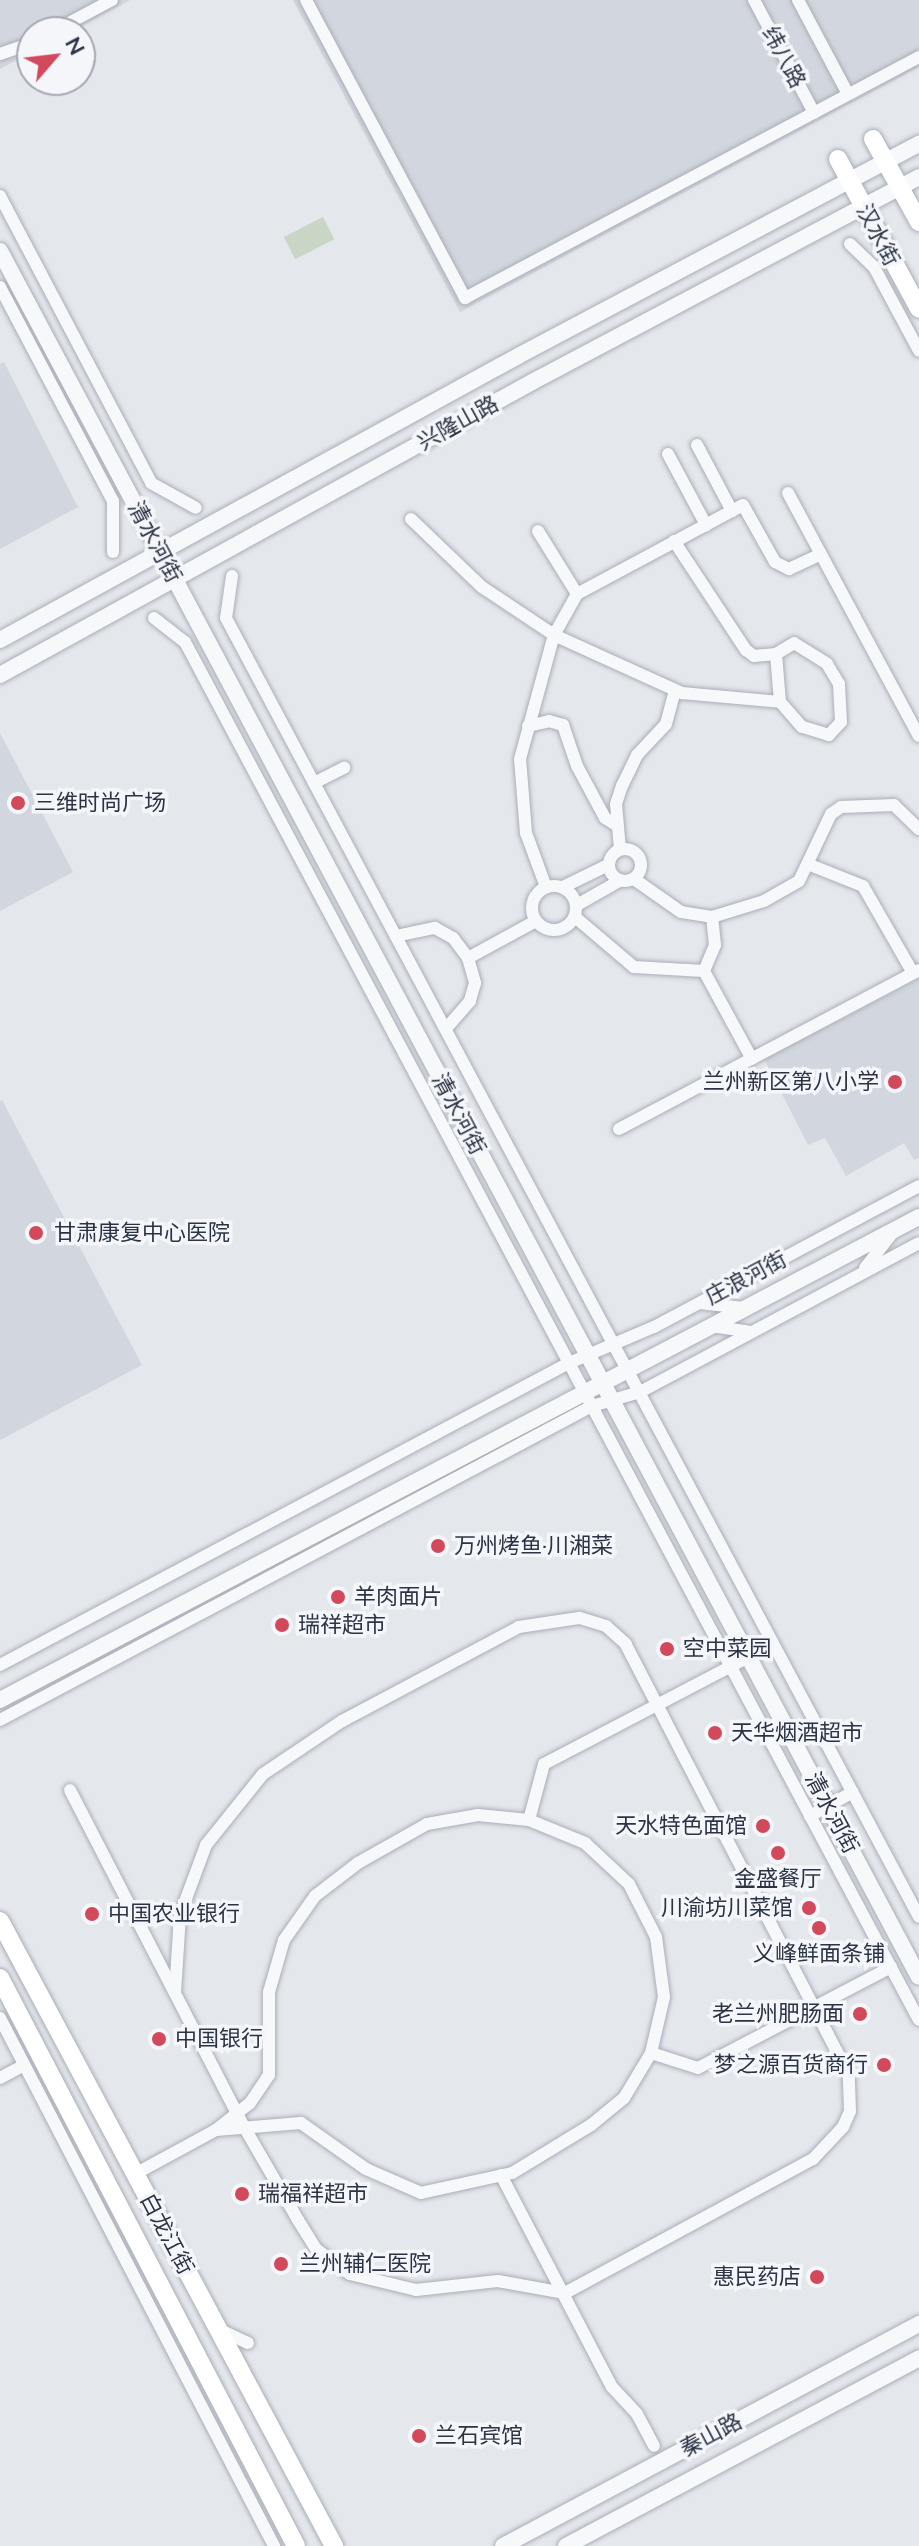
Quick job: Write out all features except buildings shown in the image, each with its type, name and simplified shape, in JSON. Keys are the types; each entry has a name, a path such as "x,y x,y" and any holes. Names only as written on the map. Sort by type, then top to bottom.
{"main road":[{"name":"汉水街","path":"873,139 919,222"},
{"name":"汉水街","path":"838,159 919,309"},
{"name":"白龙江街","path":"0,1921 334,2546"},
{"name":"白龙江街","path":"0,1978 296,2546"}],"street":[{"path":"82,16 112,0"},
{"path":"306,0 465,298 919,57"},
{"name":"纬八路","path":"754,0 814,113"},
{"name":"纬八路","path":"798,0 848,94"},
{"name":"兴隆山路","path":"0,640 162,555 518,356 919,144"},
{"name":"兴隆山路","path":"0,675 176,581 532,382 919,177"},
{"path":"0,196 151,483 196,508"},
{"path":"850,244 874,267 919,351"},
{"name":"清水河街","path":"0,251 919,1977"},
{"path":"0,287 113,501 113,552"},
{"path":"697,445 732,511"},
{"path":"668,454 706,525"},
{"path":"788,493 919,736"},
{"path":"546,887 526,833 519,790 528,726 554,635 577,594 743,505 775,562 789,569 821,554"},
{"path":"411,519 482,587 554,635 675,691 780,702"},
{"path":"538,531 577,594"},
{"path":"674,541 746,650 754,656 776,654 794,643 827,664 842,693 841,722 833,733 820,735 802,727 780,702 776,654"},
{"path":"232,576 226,618 919,1917"},
{"path":"154,618 185,642 919,2020"},
{"path":"546,887 563,887 608,865 620,849 616,804 627,771 666,724 675,691"},
{"path":"528,726 549,721 563,725 598,805 616,825"},
{"path":"314,783 344,768"},
{"path":"536,921 557,930 576,911 619,881 634,879 681,912 712,917 786,890 810,865 831,814 841,807 894,805 919,829"},
{"path":"620,849 639,856 642,866 634,879"},
{"path":"608,865 619,881"},
{"path":"619,1129 916,971 863,886 810,865"},
{"path":"536,921 532,904 546,887"},
{"path":"563,887 576,911 634,967 704,971"},
{"path":"704,971 715,945 712,917"},
{"path":"468,958 536,921"},
{"path":"396,936 435,928 453,938 468,958 475,983 470,1001 446,1029"},
{"path":"704,971 752,1059"},
{"name":"庄浪河街","path":"0,1665 569,1363 699,1303 919,1186"},
{"path":"0,1720 588,1399 603,1383 919,1217"},
{"path":"861,1274 894,1231"},
{"path":"0,1700 588,1399 612,1400 640,1392 919,1243"},
{"path":"699,1303 744,1308"},
{"path":"711,1326 752,1332"},
{"path":"70,1790 240,2119 316,2249 350,2274 416,2290 498,2281 565,2293 813,2159 832,2141 850,2111 852,2093 849,2075 817,2007 659,1704 613,1630 579,1618 519,1627 293,1749 229,1811 206,1845 180,1915 175,1993"},
{"path":"529,1820 544,1764 749,1657"},
{"path":"810,1816 853,1792"},
{"path":"135,2174 240,2119 301,2123 366,2169 421,2193 501,2175 591,2125 624,2098 651,2053 664,1997 656,1937 629,1884 585,1843 529,1820 478,1815 427,1824 358,1863 315,1896 284,1940 269,1992 269,2075 240,2119"},
{"path":"651,2053 698,2068 891,1967"},
{"path":"0,2018 274,2546"},
{"path":"0,2078 24,2065"},
{"path":"501,2175 612,2387 637,2414 654,2446"},
{"name":"秦山路","path":"503,2546 919,2324"},
{"path":"217,2329 248,2343"},
{"name":"秦山路","path":"566,2546 919,2358"}],"shaded area":[{"path":"0,0 130,0 96,18 16,16 16,60 0,69"},
{"path":"293,0 919,0 919,67 460,312"},
{"path":"4,362 78,507 0,549 0,364"},
{"name":"三维时尚广场","path":"0,733 73,872 0,911"},
{"path":"919,979 919,1158 914,1160 904,1143 846,1176 825,1138 808,1145 764,1059"},
{"name":"甘肃康复中心医院","path":"0,1101 142,1365 0,1440"}],"green space":[{"path":"323,217 334,239 295,259 284,237"}],"place":[{"name":"三维时尚广场","path":"18,803"},
{"name":"兰州新区第八小学","path":"895,1082"},
{"name":"甘肃康复中心医院","path":"36,1233"},
{"name":"万州烤鱼·川湘菜","path":"438,1546"},
{"name":"羊肉面片","path":"338,1597"},
{"name":"瑞祥超市","path":"282,1625"},
{"name":"空中菜园","path":"667,1649"},
{"name":"天华烟酒超市","path":"715,1733"},
{"name":"天水特色面馆","path":"763,1826"},
{"name":"金盛餐厅","path":"778,1853"},
{"name":"川渝坊川菜馆","path":"809,1908"},
{"name":"中国农业银行","path":"92,1914"},
{"name":"义峰鲜面条铺","path":"819,1928"},
{"name":"老兰州肥肠面","path":"860,2014"},
{"name":"中国银行","path":"159,2039"},
{"name":"梦之源百货商行","path":"884,2065"},
{"name":"瑞福祥超市","path":"242,2194"},
{"name":"兰州辅仁医院","path":"281,2264"},
{"name":"惠民药店","path":"817,2277"},
{"name":"兰石宾馆","path":"419,2436"}]}
